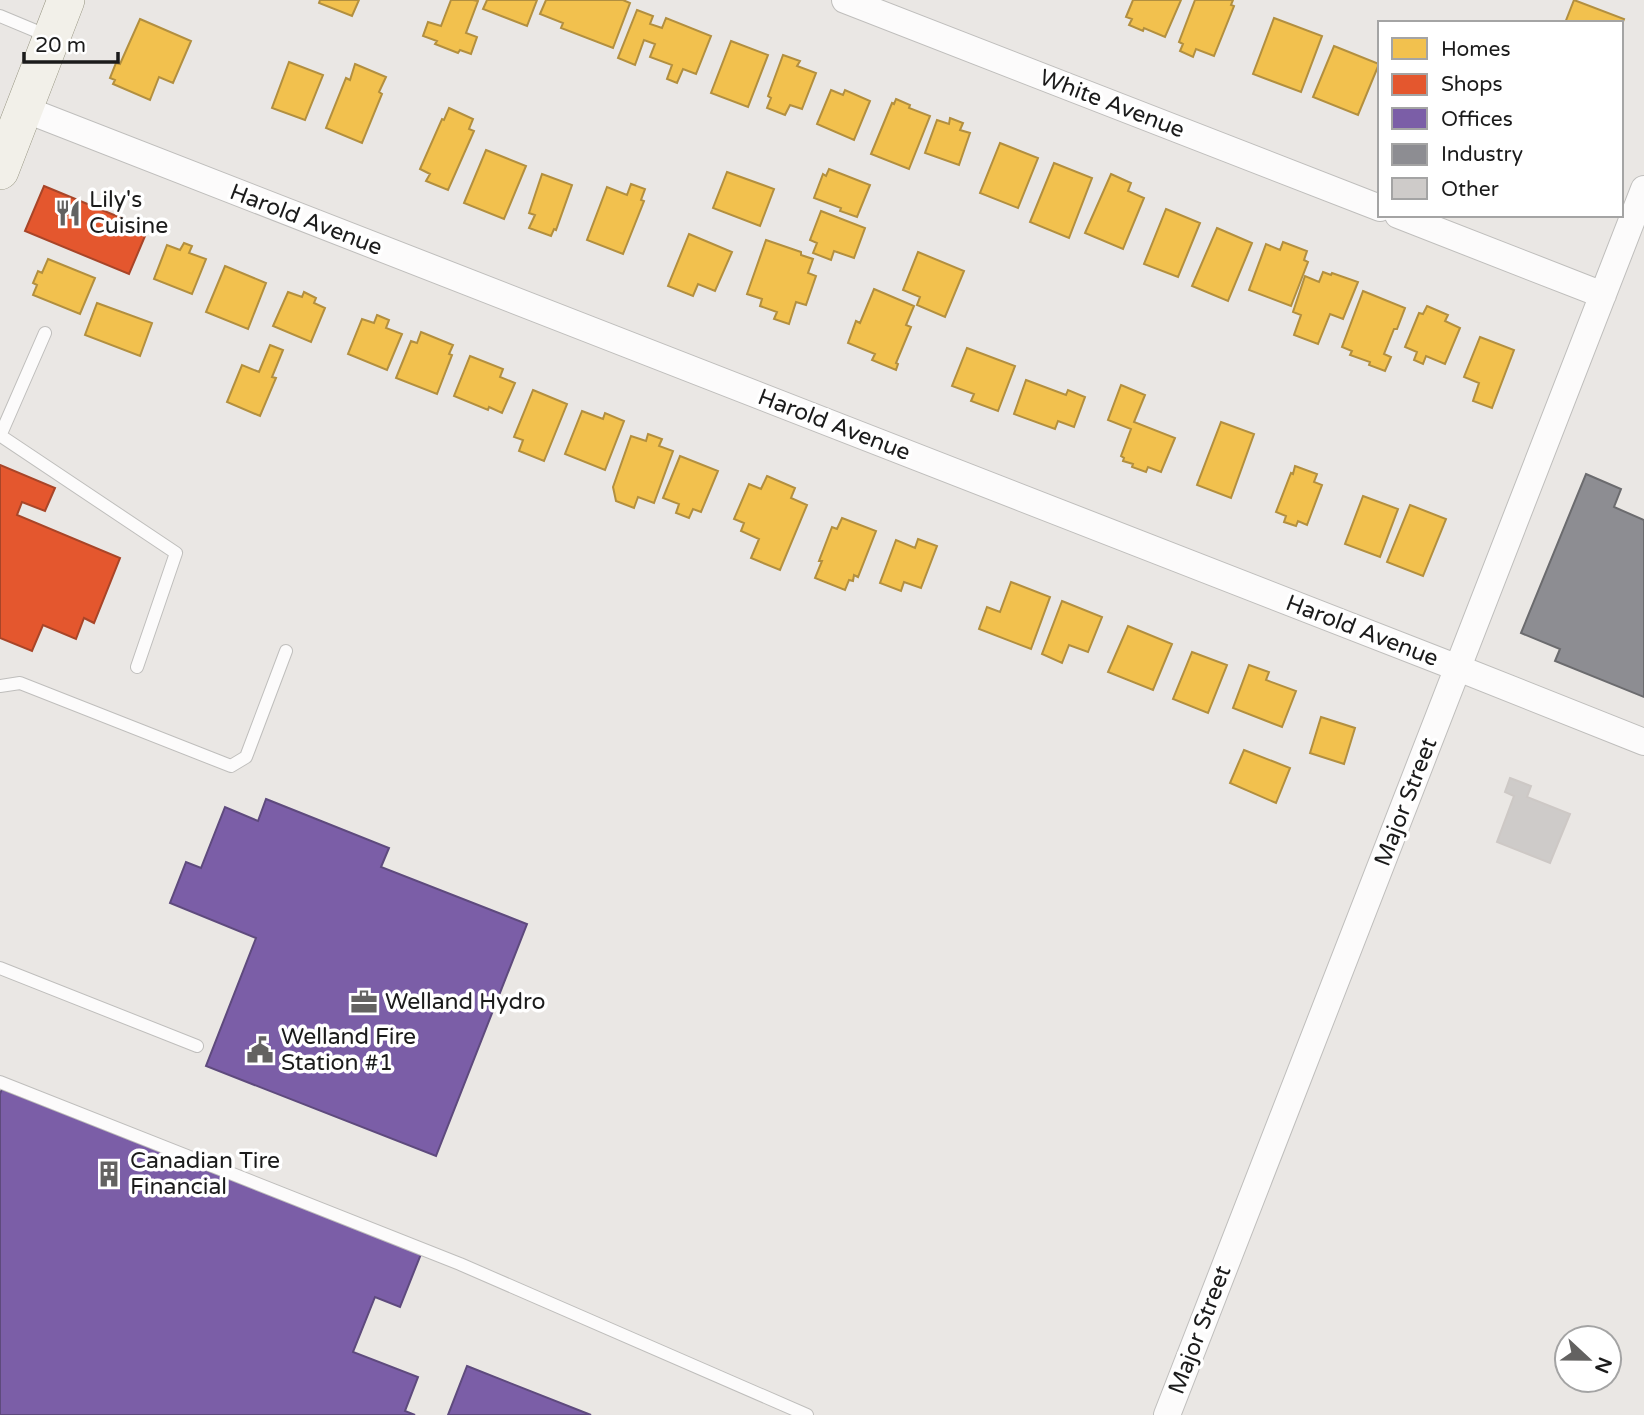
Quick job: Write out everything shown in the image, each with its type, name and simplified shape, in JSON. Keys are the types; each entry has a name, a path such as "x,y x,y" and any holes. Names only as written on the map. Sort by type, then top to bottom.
{"main road":[{"path":"0,171 66,0"}],"street":[{"name":"White Avenue","path":"845,0 1378,207"},
{"name":"Harold Avenue","path":"24,109 1644,742"},
{"name":"Major Street","path":"1167,1415 1644,189"},
{"path":"1403,217 1603,295"}],"lane":[{"path":"0,16 51,37"},
{"path":"45,333 1,436 176,553 138,667"},
{"path":"0,686 20,683 231,766 246,757 286,651"},
{"path":"0,968 197,1046"},
{"path":"0,1082 460,1264 807,1415"}],"building: Homes":[{"path":"320,0 359,0 352,16 319,3"},
{"path":"451,0 478,1 466,33 477,37 471,54 460,50 458,53 423,36 428,22 441,26"},
{"path":"487,0 537,0 527,26 483,9"},
{"path":"546,0 623,0 630,3 613,48 561,28 563,23 540,14"},
{"path":"1133,0 1181,0 1165,37 1129,25 1132,19 1126,17"},
{"path":"1195,0 1233,0 1231,5 1234,6 1214,56 1196,49 1193,57 1180,51 1183,44 1179,42"},
{"path":"1574,0 1624,19 1623,22 1566,21"},
{"path":"637,10 653,16 650,24 662,28 666,18 711,36 696,74 683,69 677,83 667,79 672,65 650,57 655,44 644,40 635,65 618,58"},
{"path":"1274,18 1322,36 1301,92 1253,74"},
{"path":"140,19 191,41 173,83 159,77 150,100 113,84 115,80 110,78 116,63 120,64"},
{"path":"731,41 768,55 748,107 711,93"},
{"path":"1334,46 1378,64 1358,115 1313,97"},
{"path":"783,55 800,61 797,66 816,73 802,109 790,105 785,115 767,108 771,98 768,96"},
{"path":"289,62 323,75 305,120 272,108"},
{"path":"355,64 386,77 362,143 326,128 346,78 350,80"},
{"path":"831,90 843,95 845,90 870,101 854,140 817,124"},
{"path":"896,99 910,105 909,108 930,116 909,169 871,154"},
{"path":"449,108 473,119 469,129 474,131 448,190 426,181 430,174 420,169"},
{"path":"950,118 963,123 960,130 970,133 959,165 925,153 937,120 949,124"},
{"path":"1000,143 1038,158 1018,208 980,193"},
{"path":"486,150 526,166 504,219 464,203"},
{"path":"1054,163 1092,178 1069,238 1030,222"},
{"path":"829,169 870,185 857,217 814,198 823,174 826,176"},
{"path":"727,172 774,189 760,226 713,208"},
{"path":"542,174 572,185 556,230 554,229 551,236 529,228 535,215 529,213"},
{"path":"1111,174 1131,183 1128,191 1144,198 1123,249 1085,233"},
{"path":"631,184 645,189 641,200 644,201 623,254 587,240 607,187 627,195"},
{"path":"1166,209 1200,223 1178,277 1144,264"},
{"path":"821,211 865,228 854,258 834,251 831,260 813,253 817,243 810,240"},
{"path":"1217,228 1252,243 1228,301 1192,286"},
{"path":"689,234 732,252 715,291 698,284 693,296 668,286"},
{"path":"766,240 813,259 808,273 816,276 806,305 796,302 789,324 774,319 777,312 760,306 762,299 747,294"},
{"path":"1283,242 1307,251 1304,260 1308,262 1291,306 1249,290 1266,244 1280,250"},
{"path":"184,243 192,246 189,253 206,259 192,294 154,279 167,245 180,250"},
{"path":"918,252 964,271 945,317 917,305 920,297 903,290"},
{"path":"48,259 95,278 80,314 33,295 37,285 33,283 38,271 42,273"},
{"path":"225,266 266,283 248,329 206,312"},
{"path":"1323,272 1358,282 1343,319 1330,314 1318,344 1294,335 1301,315 1293,312 1305,276 1319,282"},
{"path":"874,289 914,306 906,325 911,327 896,363 896,370 872,360 875,354 848,343 856,321 860,323"},
{"path":"1363,291 1405,308 1384,354 1391,357 1385,371 1350,355 1352,351 1342,347"},
{"path":"288,292 302,297 304,292 316,298 314,303 325,308 311,342 273,326"},
{"path":"97,303 152,323 140,356 85,335"},
{"path":"1427,306 1448,315 1445,321 1460,328 1445,364 1426,356 1423,364 1414,360 1417,352 1405,347 1419,313 1423,314"},
{"path":"377,315 389,320 386,328 402,334 387,370 348,354 362,319 374,323"},
{"path":"421,332 453,345 449,354 452,355 437,394 396,378 411,341 417,343"},
{"path":"1480,337 1514,350 1492,408 1473,401 1479,383 1464,377"},
{"path":"270,345 283,350 272,377 276,378 260,416 227,402 242,365 259,372"},
{"path":"967,348 1015,366 998,411 971,401 974,394 952,386"},
{"path":"470,356 503,369 500,377 515,383 502,413 454,396"},
{"path":"1026,380 1066,395 1068,390 1085,397 1074,427 1058,421 1055,429 1014,414"},
{"path":"1121,385 1145,395 1134,422 1175,438 1161,472 1148,467 1146,472 1123,461 1121,456 1131,429 1108,420"},
{"path":"533,390 567,404 544,461 519,451 523,440 514,437"},
{"path":"582,411 603,419 605,413 624,421 605,470 565,454"},
{"path":"1221,422 1254,434 1231,498 1197,485"},
{"path":"648,434 662,439 659,446 673,451 654,503 638,497 634,508 616,501 613,487 631,436 646,441"},
{"path":"680,456 718,471 701,512 693,509 689,518 676,513 679,504 663,498"},
{"path":"1295,466 1317,474 1314,482 1322,485 1307,525 1298,521 1296,526 1284,522 1286,516 1276,512"},
{"path":"767,476 795,488 791,498 807,505 780,570 751,558 759,539 741,531 744,523 734,519 749,484 761,489"},
{"path":"1363,496 1398,509 1380,557 1345,544"},
{"path":"1410,505 1446,519 1423,576 1387,562"},
{"path":"842,518 876,531 858,577 854,575 853,581 849,580 845,590 815,578 832,527 837,529"},
{"path":"918,539 937,546 921,588 904,582 901,591 880,583 896,540 915,548"},
{"path":"1011,582 1050,597 1031,649 979,629 987,607 1000,612"},
{"path":"1062,601 1102,617 1088,652 1069,645 1062,663 1042,654"},
{"path":"1128,626 1172,644 1153,690 1108,672"},
{"path":"1192,652 1227,665 1208,713 1173,699"},
{"path":"1249,665 1269,672 1266,680 1296,691 1282,727 1233,708"},
{"path":"1321,717 1355,728 1344,764 1310,753"},
{"path":"1244,750 1290,768 1276,803 1230,783"}],"building: Shops":[{"path":"44,186 148,229 129,274 25,231"},
{"path":"0,465 55,488 45,511 22,502 17,515 120,558 94,623 84,618 76,639 43,625 32,651 0,638"}],"building: Offices":[{"name":"Welland Hydro","path":"266,799 389,848 381,867 527,924 436,1156 206,1066 256,938 170,903 186,862 201,868 225,807 258,821"},
{"name":"Canadian Tire Financial","path":"2,1089 421,1254 400,1307 375,1297 353,1352 418,1377 405,1411 415,1415 0,1415"},
{"path":"467,1366 591,1415 448,1415"}],"building: Industry":[{"path":"1586,474 1621,489 1614,507 1644,520 1644,697 1555,661 1560,649 1521,633"}],"building: Other":[{"path":"1510,778 1531,786 1527,797 1570,814 1550,863 1497,842 1514,796 1505,792"}],"place":[{"name":"Lily's Cuisine","path":"68,213"},
{"name":"Welland Hydro","path":"364,1002"},
{"name":"Welland Fire Station #1","path":"260,1050"},
{"name":"Canadian Tire Financial","path":"109,1174"}]}
